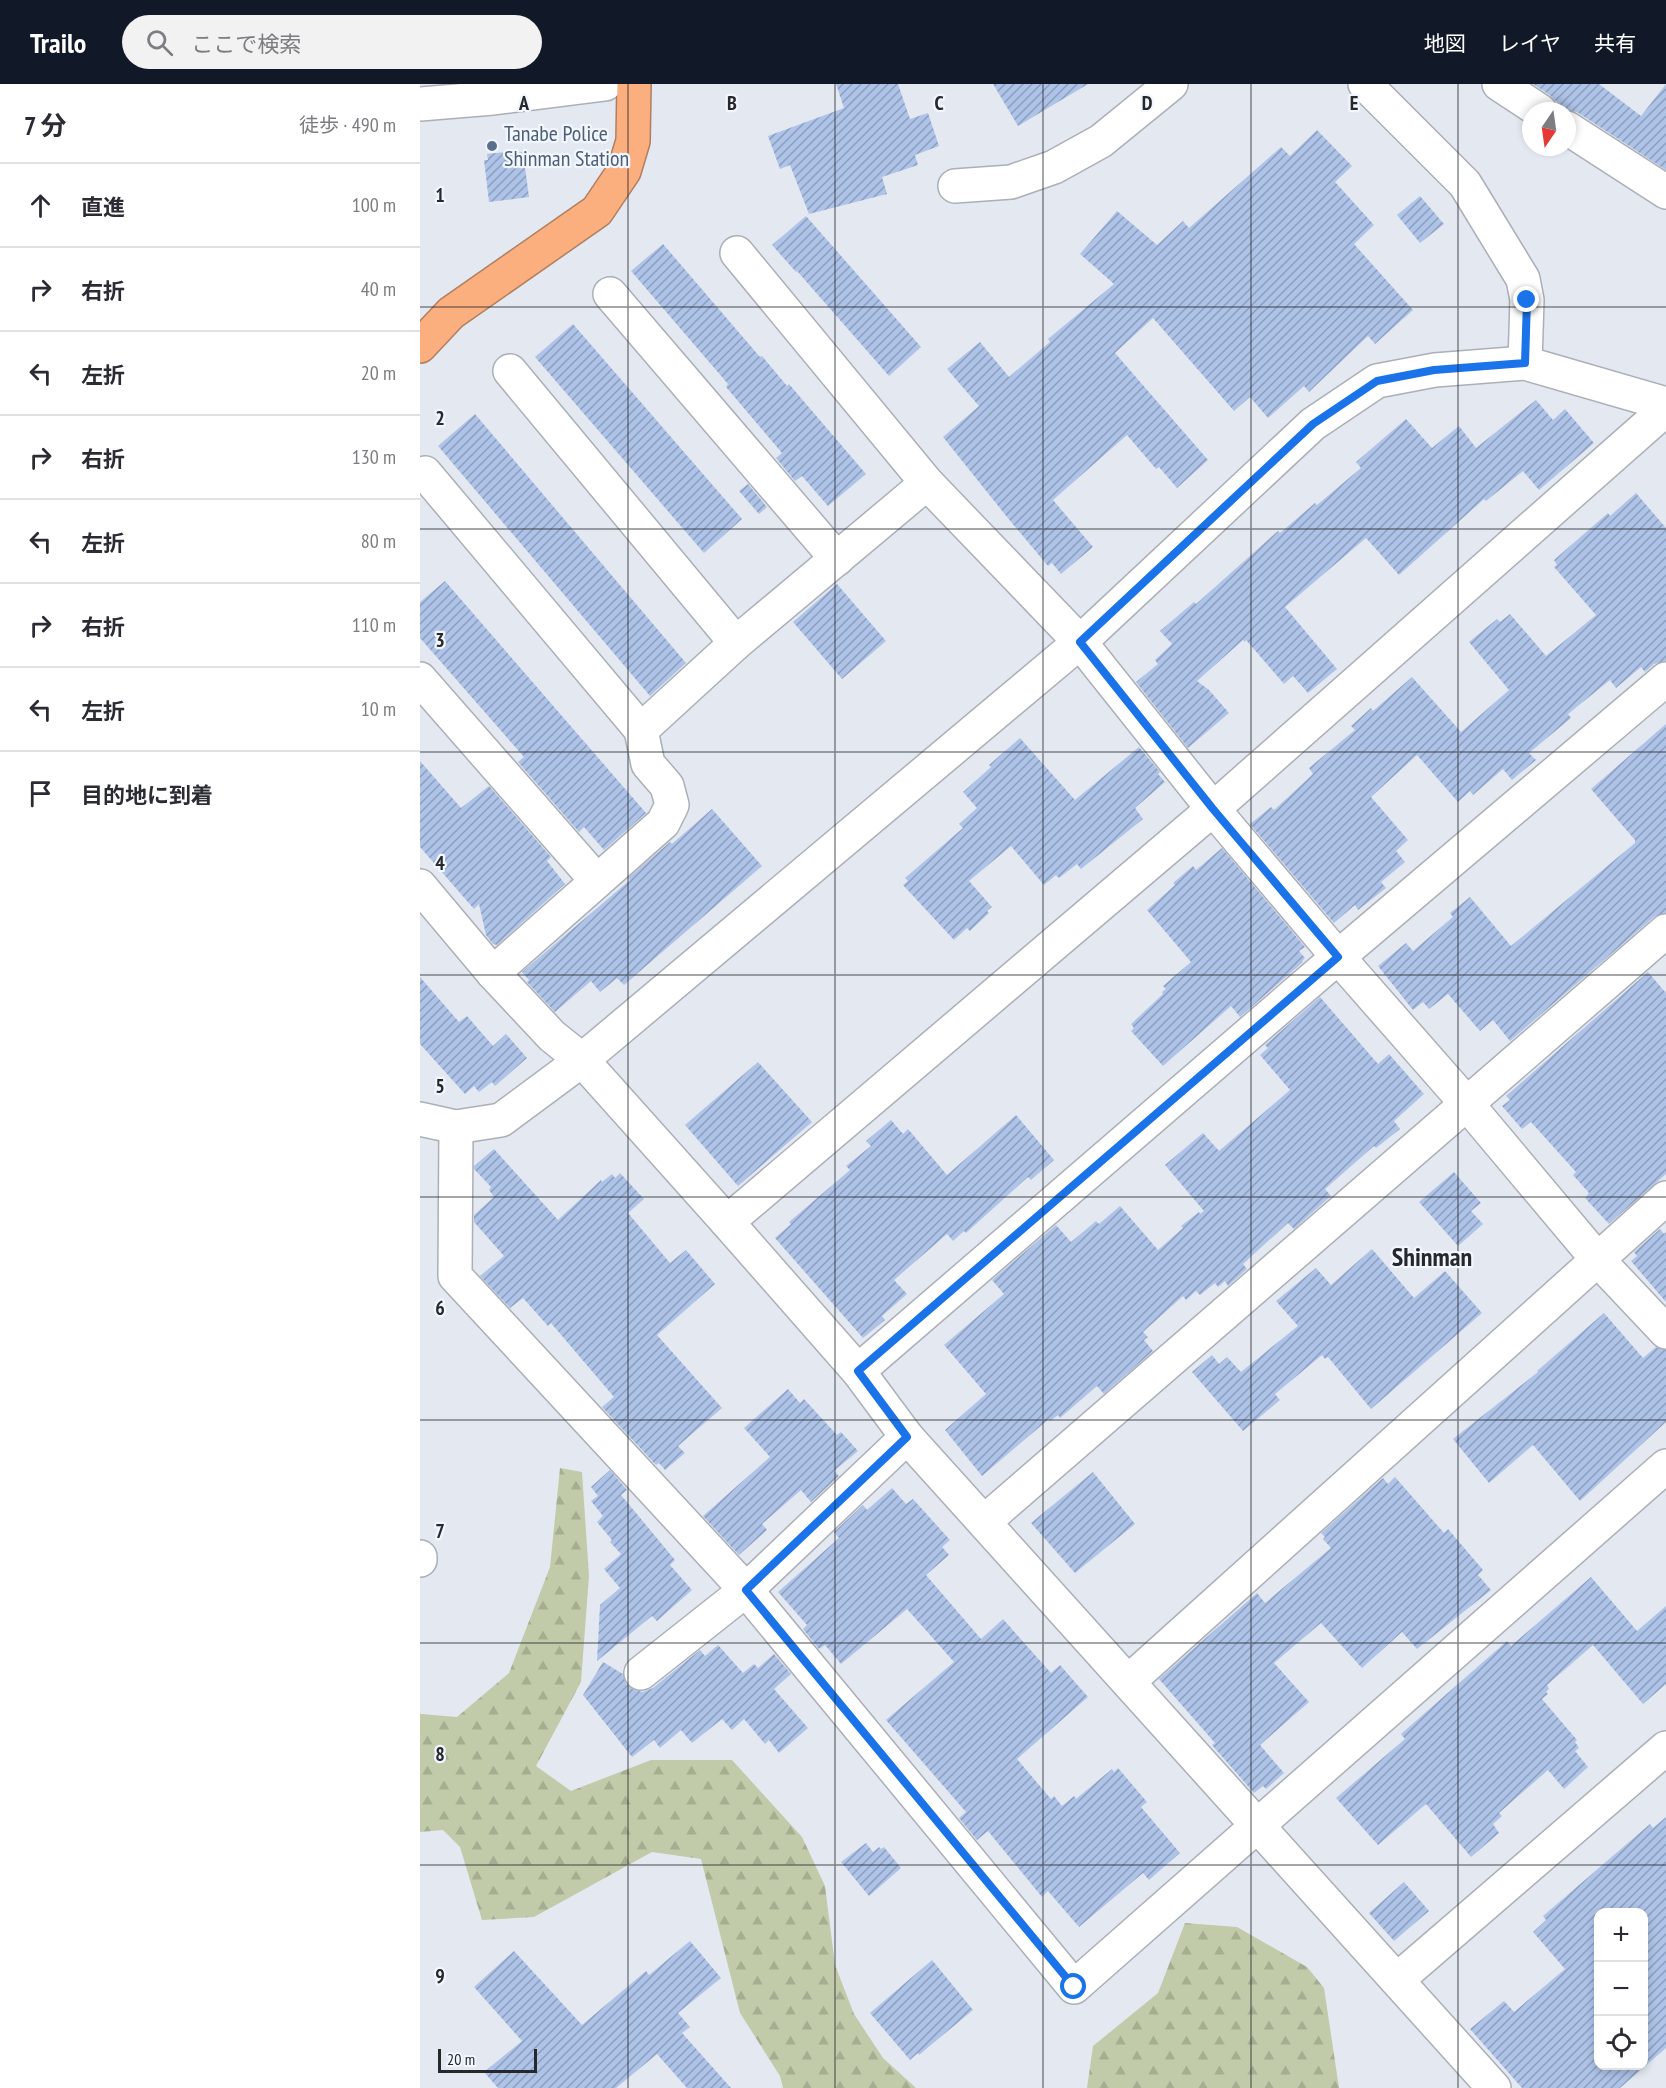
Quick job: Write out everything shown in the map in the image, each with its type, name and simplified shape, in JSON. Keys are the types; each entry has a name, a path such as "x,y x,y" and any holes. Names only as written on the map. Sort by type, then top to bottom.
{"highway":[{"path":"420,346 451,313 597,212 624,171 633,141 634,84"},
{"path":"420,320 451,313"}],"street":[{"path":"420,104 493,98 605,84"},
{"path":"955,186 1011,182 1054,166 1101,141 1171,84"},
{"path":"1365,84 1465,184 1523,279 1527,300 1525,363"},
{"path":"1504,85 1528,102"},
{"path":"1576,134 1666,192"},
{"path":"737,254 927,483 1080,642 1213,809 1338,957 1467,1104 1598,1260 1666,1332"},
{"path":"610,294 837,559"},
{"path":"420,1119 456,1127 501,1119 582,1060 1080,642 1313,424 1377,381 1434,370 1525,363 1666,404"},
{"path":"510,370 735,643"},
{"path":"728,1222 1213,809 1666,409"},
{"path":"425,473 641,730 648,764 667,786 672,806 663,823 493,973"},
{"path":"641,730 735,643 927,483"},
{"path":"420,679 597,881"},
{"path":"858,1371 1338,957 1666,679"},
{"path":"420,886 493,973 552,1036 582,1060 728,1222 858,1371 907,1437 1494,2088"},
{"path":"984,1522 1666,931"},
{"path":"456,1127 455,1276 746,1590 1074,1987 1666,1466"},
{"path":"1128,1682 1666,1198"},
{"path":"641,1674 746,1590 907,1437"},
{"path":"1397,1980 1666,1748"}],"green space":[{"path":"560,1468 582,1472 589,1576 581,1682 536,1766 571,1791 651,1760 732,1760 802,1837 825,1886 835,1965 854,2014 883,2058 916,2088 783,2088 780,2076 740,2013 701,1859 652,1852 534,1917 482,1920 460,1847 443,1830 420,1832 420,1714 457,1717 509,1673 550,1567"},
{"path":"1185,1923 1237,1927 1307,1967 1324,1988 1339,2088 1087,2088 1093,2046 1158,1993"}],"building":[{"path":"836,84 898,84 910,119 928,113 939,146 915,155 918,165 882,177 887,194 809,214 790,165 780,169 768,136 844,108"},
{"path":"993,84 1088,84 1018,126"},
{"path":"1533,84 1599,84 1641,116 1666,84 1666,170 1576,112 1576,102 1557,102"},
{"path":"1317,130 1352,166 1335,182 1374,225 1354,244 1413,310 1375,344 1368,336 1309,392 1304,386 1268,418 1250,397 1234,411 1153,318 1115,353 1208,460 1177,488 1159,467 1156,469 1127,435 1053,500 1093,547 1061,574 1052,563 1048,566 943,437 979,406 947,369 980,342 1009,377 1050,342 1048,339 1114,284 1080,254 1117,211 1157,245 1183,221 1189,228 1281,147 1290,156"},
{"path":"516,151 516,153 523,152 529,197 489,202 484,160 488,160 487,154"},
{"path":"1420,196 1444,224 1420,243 1397,215"},
{"path":"806,216 921,347 889,376 772,245"},
{"path":"663,244 760,357 762,356 787,386 789,384 866,474 828,506 802,476 795,481 776,458 782,453 726,387 728,384 631,271"},
{"path":"573,324 742,519 704,553 535,357"},
{"path":"1536,400 1553,420 1565,409 1594,443 1539,490 1523,471 1486,501 1484,499 1399,575 1366,538 1285,607 1337,669 1308,693 1293,676 1284,684 1246,640 1245,642 1243,640 1197,681 1209,690 1229,713 1188,748 1136,682 1158,664 1155,660 1172,644 1160,631 1194,602 1196,604 1278,531 1280,533 1315,503 1317,505 1361,468 1356,462 1406,419 1432,448 1459,426 1476,448"},
{"path":"475,414 686,663 650,696 438,446"},
{"path":"748,484 767,507 759,514 739,491"},
{"path":"1636,493 1666,528 1666,661 1654,664 1645,672 1641,667 1616,688 1610,680 1568,714 1571,718 1529,753 1536,760 1512,780 1503,769 1473,795 1470,791 1458,802 1417,755 1371,797 1408,840 1396,851 1405,862 1381,882 1386,888 1358,910 1355,905 1334,923 1250,824 1271,807 1274,810 1313,774 1309,768 1355,730 1351,726 1371,708 1373,711 1412,677 1461,732 1509,690 1469,642 1497,619 1500,622 1510,614 1546,656 1596,615 1554,567 1557,565 1554,560 1608,513 1610,516"},
{"path":"445,581 646,813 604,850 584,827 579,832 518,762 524,757 420,638 420,602"},
{"path":"837,584 886,641 842,679 793,622"},
{"path":"1666,724 1666,913 1654,917 1510,1041 1493,1020 1480,1031 1448,994 1429,1009 1423,1002 1413,1010 1378,966 1406,943 1413,951 1453,917 1450,913 1470,897 1511,946 1635,843 1635,840 1591,789"},
{"path":"1020,738 1075,800 1139,747 1160,772 1158,774 1165,782 1135,808 1143,819 1081,869 1077,864 1059,878 1056,875 1044,885 1011,846 969,881 992,907 987,911 989,913 970,931 967,928 954,940 903,885 908,881 905,878 963,828 959,824 977,808 963,792"},
{"path":"420,761 461,808 489,786 551,857 547,861 565,884 497,945 493,944 486,935 479,904 474,909 420,847"},
{"path":"712,809 762,866 624,985 617,978 600,992 591,981 555,1012 527,982 529,980 522,972 630,880 628,878"},
{"path":"1222,848 1305,947 1299,951 1305,958 1240,1017 1231,1006 1163,1066 1131,1031 1134,1028 1131,1024 1163,994 1162,992 1166,989 1163,986 1191,962 1147,910 1193,866 1196,870"},
{"path":"1648,972 1666,993 1666,1174 1609,1224 1585,1198 1589,1193 1573,1175 1576,1172 1531,1122 1522,1129 1502,1106 1510,1100 1506,1096"},
{"path":"420,977 459,1022 467,1016 493,1046 506,1034 527,1058 495,1086 492,1082 479,1092 474,1086 465,1094 420,1044"},
{"path":"1320,997 1378,1064 1389,1054 1424,1094 1394,1121 1400,1129 1376,1148 1374,1146 1325,1189 1331,1196 1294,1229 1288,1223 1243,1264 1247,1269 1228,1286 1225,1281 1218,1287 1215,1283 1200,1295 1196,1291 1186,1300 1183,1296 1143,1332 1148,1337 1144,1340 1153,1351 1104,1394 1097,1386 1060,1418 1058,1415 1050,1421 1049,1419 982,1476 945,1430 986,1394 944,1345 1004,1294 992,1280 1056,1225 1071,1242 1096,1221 1099,1224 1120,1206 1158,1250 1183,1228 1181,1226 1199,1212 1200,1214 1204,1211 1165,1165 1203,1133 1219,1151 1290,1090 1260,1055 1268,1048 1265,1045"},
{"path":"758,1062 812,1122 738,1186 685,1125"},
{"path":"1016,1115 1054,1160 1031,1180 1028,1177 966,1233 964,1231 953,1241 947,1234 894,1280 907,1294 882,1316 885,1320 863,1338 775,1238 791,1224 789,1222 850,1170 846,1166 871,1146 866,1141 891,1120 903,1134 908,1129 947,1175"},
{"path":"494,1149 558,1220 601,1180 602,1182 612,1174 615,1178 620,1173 644,1199 628,1213 670,1263 686,1250 715,1284 657,1335 722,1408 678,1446 685,1453 665,1470 659,1463 656,1465 602,1407 614,1397 551,1323 548,1326 523,1298 510,1308 480,1276 504,1256 474,1222 474,1215 494,1197 489,1190 491,1187 474,1169 474,1166"},
{"path":"1454,1172 1481,1203 1471,1211 1483,1224 1458,1246 1419,1202"},
{"path":"1660,1229 1664,1234 1666,1232 1666,1302 1631,1261 1637,1256 1634,1252"},
{"path":"1372,1249 1414,1298 1445,1271 1482,1313 1371,1409 1328,1357 1325,1359 1322,1355 1275,1394 1280,1400 1243,1431 1192,1372 1212,1355 1219,1364 1227,1357 1241,1372 1298,1326 1276,1301 1316,1268 1331,1285"},
{"path":"1604,1313 1643,1358 1656,1347 1666,1350 1666,1422 1580,1501 1533,1445 1489,1483 1453,1439 1538,1372"},
{"path":"788,1389 800,1403 804,1399 837,1435 841,1432 858,1451 834,1471 839,1476 811,1502 801,1490 762,1524 767,1530 739,1555 703,1516 770,1457 744,1428"},
{"path":"610,1470 627,1490 621,1495 675,1560 670,1565 692,1590 657,1621 652,1616 597,1661 600,1605 620,1588 604,1569 621,1554 597,1522 603,1516 591,1501 598,1496 591,1487"},
{"path":"1093,1472 1135,1524 1075,1573 1031,1523"},
{"path":"1395,1477 1444,1533 1448,1529 1483,1570 1478,1575 1491,1590 1417,1649 1402,1632 1362,1668 1321,1623 1274,1663 1309,1702 1260,1745 1284,1773 1266,1789 1263,1786 1254,1793 1212,1745 1215,1743 1159,1679 1257,1593 1265,1603 1331,1548 1321,1533 1383,1478 1388,1484"},
{"path":"892,1488 906,1504 913,1499 950,1540 942,1547 949,1555 926,1575 981,1639 1003,1619 1051,1673 1060,1665 1088,1697 1017,1759 1051,1799 1054,1796 1062,1806 1074,1796 1076,1799 1112,1769 1114,1772 1118,1768 1147,1802 1141,1807 1180,1853 1149,1880 1143,1873 1079,1927 1048,1891 1042,1897 988,1831 977,1840 959,1818 966,1812 886,1720 954,1662 907,1609 841,1664 825,1645 819,1649 803,1629 807,1625 778,1592 839,1538 834,1532 863,1505 867,1510"},
{"path":"1591,1577 1637,1631 1666,1606 1666,1684 1643,1704 1593,1645 1547,1685 1548,1694 1542,1699 1577,1740 1575,1742 1579,1748 1575,1751 1588,1767 1564,1789 1548,1770 1499,1813 1502,1816 1493,1824 1499,1833 1471,1857 1426,1804 1378,1845 1336,1798 1405,1739 1401,1734 1507,1641 1511,1646"},
{"path":"718,1645 743,1673 754,1664 758,1668 774,1654 791,1674 774,1689 808,1728 779,1753 769,1740 765,1744 744,1719 732,1730 722,1719 692,1743 681,1730 660,1748 654,1740 632,1757 583,1695 603,1662 623,1674 626,1684 634,1690 643,1692 653,1688 700,1650 705,1656"},
{"path":"1666,1817 1666,2048 1648,2064 1648,1908 1594,1908 1594,2070 1641,2070 1620,2088 1522,2088 1470,2029 1504,2001 1514,2012 1565,1969 1533,1932 1546,1920 1543,1916 1650,1824 1653,1828"},
{"path":"866,1843 873,1852 879,1847 881,1849 884,1847 901,1868 869,1896 841,1862"},
{"path":"1404,1882 1429,1911 1394,1941 1369,1913"},
{"path":"690,1941 721,1978 678,2013 690,2027 682,2033 731,2088 687,2088 657,2054 616,2088 498,2088 484,2072 522,2041 474,1987 514,1951 582,2025 646,1971 649,1975"},
{"path":"932,1960 973,2010 910,2060 870,2013"}],"place":[{"name":"Tanabe Police Shinman Station","path":"492,146"}],"district":[{"name":"Shinman","path":"1432,1256"}],"route":[{"path":"1074,1987 746,1590 907,1437 858,1371 1338,957 1213,809 1080,642 1313,424 1377,381 1434,370 1525,363 1527,300"}]}
